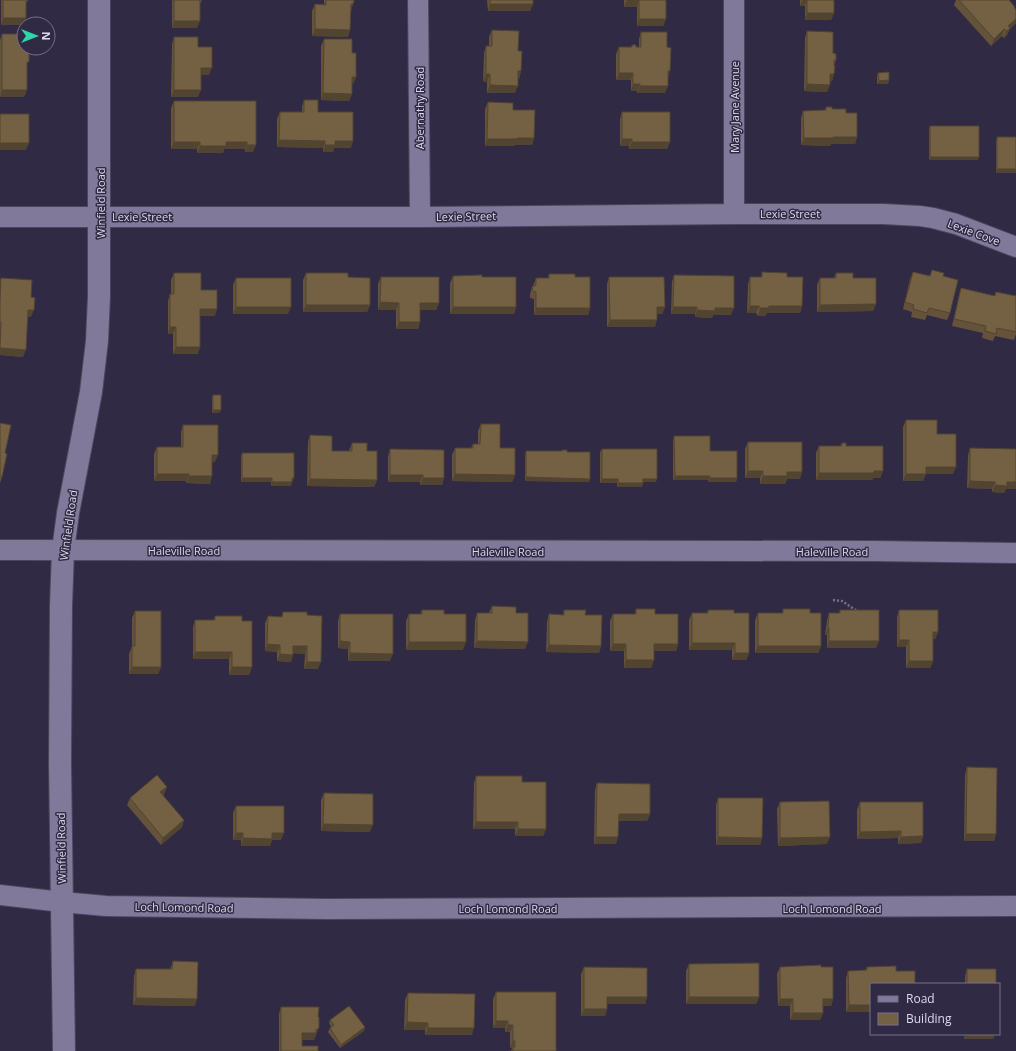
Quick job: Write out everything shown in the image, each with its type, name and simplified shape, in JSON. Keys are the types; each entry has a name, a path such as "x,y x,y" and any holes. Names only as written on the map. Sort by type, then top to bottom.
{"street":[{"name":"Winfield Road","path":"64,1051 60,763 60,606 68,513 91,392 97,341 100,216 99,0"},
{"name":"Abernathy Road","path":"418,0 420,217"},
{"name":"Mary Jane Avenue","path":"734,0 734,214"},
{"name":"Lexie Street","path":"0,217 420,217 848,213 920,216 933,218"},
{"name":"Lexie Cove","path":"933,218 956,224 1016,247"},
{"name":"Haleville Road","path":"0,550 1016,553"},
{"name":"Loch Lomond Road","path":"0,895 114,906 327,909 1016,906"}],"path":[{"path":"833,600 842,601 861,614"}],"building":[{"path":"3,0 26,0 26,16 3,18"},
{"path":"174,0 200,0 200,21 174,21"},
{"path":"326,0 354,0 353,4 351,4 350,30 315,29 315,4 326,5"},
{"path":"490,0 533,0 533,4 490,4"},
{"path":"639,0 666,0 666,19 639,19"},
{"path":"807,0 834,0 834,13 807,13"},
{"path":"959,0 1009,0 1015,7 1016,19 1008,26 1010,28 1007,31 1004,29 994,39"},
{"path":"492,30 519,31 518,51 522,51 521,71 518,71 518,86 490,85 490,74 486,74 486,46 492,46"},
{"path":"807,31 833,32 833,53 836,54 836,60 834,60 834,74 830,74 830,85 807,84"},
{"path":"641,32 667,32 667,47 671,48 668,86 640,86 640,84 633,84 633,73 619,73 619,47 632,47 632,45 636,45 636,47 641,47"},
{"path":"2,34 16,34 16,56 29,56 29,62 27,62 27,90 2,90"},
{"path":"174,37 198,37 198,47 212,47 212,68 201,68 201,90 174,90"},
{"path":"324,39 352,39 352,53 356,53 356,77 352,77 352,94 323,93"},
{"path":"889,72 889,80 879,81 878,73"},
{"path":"304,100 318,100 318,112 353,112 353,141 335,141 335,145 325,145 325,141 279,140 280,112 304,112"},
{"path":"174,101 256,101 256,145 247,145 247,142 226,142 226,146 200,146 200,142 174,142"},
{"path":"488,102 513,103 513,110 535,110 534,138 487,139"},
{"path":"826,107 832,107 832,109 846,109 846,113 857,113 857,137 804,138 803,111 826,110"},
{"path":"622,112 670,112 670,142 632,142 632,139 622,139"},
{"path":"0,114 29,114 29,143 0,143"},
{"path":"930,126 979,126 979,157 930,157"},
{"path":"997,137 1016,137 1016,169 997,169"},
{"path":"932,270 944,273 943,276 958,280 950,313 929,308 927,313 913,309 914,305 905,302 913,272 930,276"},
{"path":"762,272 787,273 787,277 803,277 802,306 769,306 768,308 760,308 759,306 750,306 750,277 762,277"},
{"path":"174,273 201,273 201,290 217,290 217,309 200,309 200,347 176,347 176,327 170,327 170,294 174,294"},
{"path":"306,273 348,273 348,277 370,278 370,305 306,305"},
{"path":"836,273 853,273 853,278 876,278 876,304 820,305 820,278 836,278"},
{"path":"549,274 575,274 575,277 590,277 590,308 536,308 536,292 533,291 532,287 536,285 536,278 549,278"},
{"path":"482,275 482,277 516,277 516,307 453,307 453,276"},
{"path":"674,275 734,276 734,308 715,308 715,311 697,310 697,307 673,307"},
{"path":"381,277 439,277 439,303 420,303 420,322 399,322 399,303 380,302"},
{"path":"609,277 664,277 665,307 657,307 657,320 610,320"},
{"path":"1,278 32,280 31,297 35,298 34,310 28,310 26,350 0,348"},
{"path":"236,278 291,278 291,307 236,307"},
{"path":"961,288 995,296 996,292 1016,296 1016,332 997,328 996,334 985,331 986,326 954,319"},
{"path":"213,395 221,395 221,410 213,410"},
{"path":"906,420 937,420 937,434 956,434 956,467 926,467 926,474 906,474"},
{"path":"0,423 11,425 2,477 0,477"},
{"path":"481,424 500,424 500,448 515,448 515,475 455,474 455,448 473,448 473,444 480,444"},
{"path":"183,425 218,425 218,455 212,455 212,476 157,474 157,447 183,447"},
{"path":"310,435 332,436 332,451 352,451 352,443 367,443 367,451 377,451 377,480 310,479"},
{"path":"674,436 710,436 710,451 737,451 737,478 675,476"},
{"path":"748,442 802,442 802,472 787,472 787,476 763,476 763,471 748,471"},
{"path":"842,443 846,443 846,446 883,446 883,471 874,471 874,473 819,473 819,446 842,446"},
{"path":"970,448 1016,449 1016,482 1007,482 1007,486 995,485 995,482 970,481"},
{"path":"390,449 444,450 444,478 423,478 423,475 390,475"},
{"path":"602,449 657,449 657,479 643,479 643,483 618,483 618,479 602,479"},
{"path":"567,450 567,452 590,452 590,479 526,477 526,451"},
{"path":"242,453 294,453 294,478 292,478 292,482 272,482 272,478 242,478"},
{"path":"492,606 516,607 516,613 528,613 528,642 477,641 477,613 492,613"},
{"path":"636,609 655,609 655,614 678,614 678,644 654,644 654,660 626,660 626,644 613,644 613,614 636,614"},
{"path":"783,609 810,609 810,613 821,613 821,646 758,646 758,613 783,613"},
{"path":"422,610 444,610 444,614 466,614 466,642 409,642 409,614 422,614"},
{"path":"564,610 586,610 585,615 602,615 601,646 549,645 549,614 564,615"},
{"path":"708,610 734,610 734,613 749,613 749,653 735,653 735,643 692,643 692,613 708,613"},
{"path":"840,610 879,610 879,641 829,641 829,613 840,613"},
{"path":"899,610 938,610 938,632 933,632 933,661 909,661 909,640 899,640"},
{"path":"135,611 161,611 161,667 132,667 132,646 135,646"},
{"path":"283,612 307,612 307,615 322,616 321,662 307,662 307,646 293,646 293,655 280,654 280,645 267,644 268,616 282,617"},
{"path":"340,614 393,614 393,654 350,653 350,642 340,641"},
{"path":"215,616 242,616 242,621 252,621 252,667 232,667 232,652 195,652 195,620 215,620"},
{"path":"967,767 997,768 996,834 966,834"},
{"path":"157,775 167,787 160,792 184,820 163,838 130,798"},
{"path":"476,776 522,776 522,782 546,782 546,829 518,829 518,822 476,822"},
{"path":"597,783 650,784 650,814 619,814 618,837 596,837"},
{"path":"324,793 373,794 373,825 323,824"},
{"path":"718,798 763,798 762,838 718,837"},
{"path":"829,801 830,837 780,838 780,802"},
{"path":"860,802 923,802 923,836 901,837 901,831 860,832"},
{"path":"236,806 284,806 284,833 272,833 272,839 243,838 243,833 236,833"},
{"path":"173,961 198,962 197,999 136,998 136,969 172,969"},
{"path":"759,963 759,997 689,997 689,964"},
{"path":"821,965 821,967 833,967 833,999 823,999 823,1013 793,1013 793,999 780,999 780,967"},
{"path":"896,966 896,971 915,971 915,983 870,983 870,1005 849,1005 848,971 867,970 867,967"},
{"path":"584,967 647,968 647,997 607,997 607,1009 584,1009"},
{"path":"967,969 996,969 996,983 967,983"},
{"path":"496,992 556,992 556,1051 513,1051 515,1041 513,1041 513,1025 508,1025 508,1021 496,1021"},
{"path":"408,993 475,994 474,1028 428,1028 428,1023 407,1022"},
{"path":"349,1006 365,1027 341,1045 330,1028 334,1025 330,1020"},
{"path":"281,1007 319,1007 319,1028 316,1030 316,1033 302,1033 302,1046 318,1046 318,1051 281,1051"}]}
